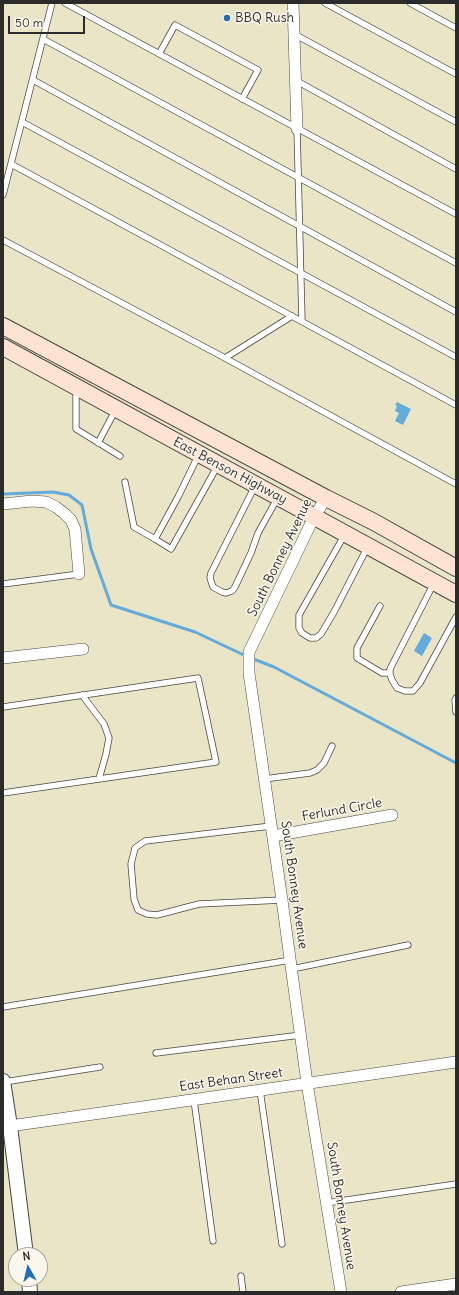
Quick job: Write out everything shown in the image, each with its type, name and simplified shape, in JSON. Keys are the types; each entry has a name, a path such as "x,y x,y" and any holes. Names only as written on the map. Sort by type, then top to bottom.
{"main road":[{"name":"East Benson Highway","path":"3,326 326,498 374,522 456,568"},
{"name":"East Benson Highway","path":"4,350 76,387 456,594"}],"street":[{"path":"293,3 297,129"},
{"name":"South Bonney Avenue","path":"326,498 314,517 250,652 249,673 302,1035 307,1083 341,1292"},
{"path":"3,504 46,502 56,506 65,514 71,520 74,529 80,574"},
{"path":"3,658 83,649"},
{"name":"Ferlund Circle","path":"272,831 392,815"},
{"name":"East Behan Street","path":"10,1126 456,1062"},
{"path":"3,1082 25,1247"},
{"path":"401,1292 456,1284"}],"lane":[{"path":"3,195 52,3"},
{"path":"64,3 456,214"},
{"path":"325,3 456,74"},
{"path":"410,3 456,28"},
{"path":"159,54 175,25 258,70 242,99"},
{"path":"294,34 456,122"},
{"path":"43,39 456,264"},
{"path":"33,80 300,225 456,312"},
{"path":"295,80 456,169"},
{"path":"22,122 456,357"},
{"path":"297,129 302,322"},
{"path":"11,164 456,405"},
{"path":"3,240 225,358 456,484"},
{"path":"225,358 292,316"},
{"path":"76,387 76,429 120,456"},
{"path":"98,443 116,409"},
{"path":"155,539 199,454"},
{"path":"125,482 134,527 171,549 218,464"},
{"path":"256,485 211,573 210,578 213,586 222,592 226,593 232,591 235,587 251,553 258,533 278,497"},
{"path":"345,533 299,615 299,628 302,634 310,638 316,638 321,634 368,546"},
{"path":"3,584 80,574"},
{"path":"435,582 390,670 392,680 397,688 405,691 413,690 420,683 456,617"},
{"path":"380,606 357,648 357,658 382,674 390,673"},
{"path":"3,707 198,678 216,762 3,792"},
{"path":"82,695 104,724 109,738 99,779"},
{"path":"456,698 456,712"},
{"path":"264,779 310,773 317,770 324,763 332,746"},
{"path":"272,831 145,841 135,848 131,864 134,899 138,910 146,914 157,915 199,904 282,900"},
{"path":"3,1007 291,965 408,945"},
{"path":"156,1053 302,1035"},
{"path":"3,1082 100,1068"},
{"path":"260,1090 282,1244"},
{"path":"194,1100 213,1241"},
{"path":"326,1203 456,1184"},
{"path":"241,1276 243,1292"}],"water":[{"path":"397,402 411,409 403,425 395,421 399,413 395,411 397,406 395,405"},
{"path":"424,633 432,638 422,656 414,651"}],"waterway":[{"path":"3,494 53,492 69,495 82,505 91,549 111,605 195,632 246,656"},
{"path":"251,658 274,667 456,763"}],"place":[{"name":"BBQ Rush","path":"227,18"}]}
